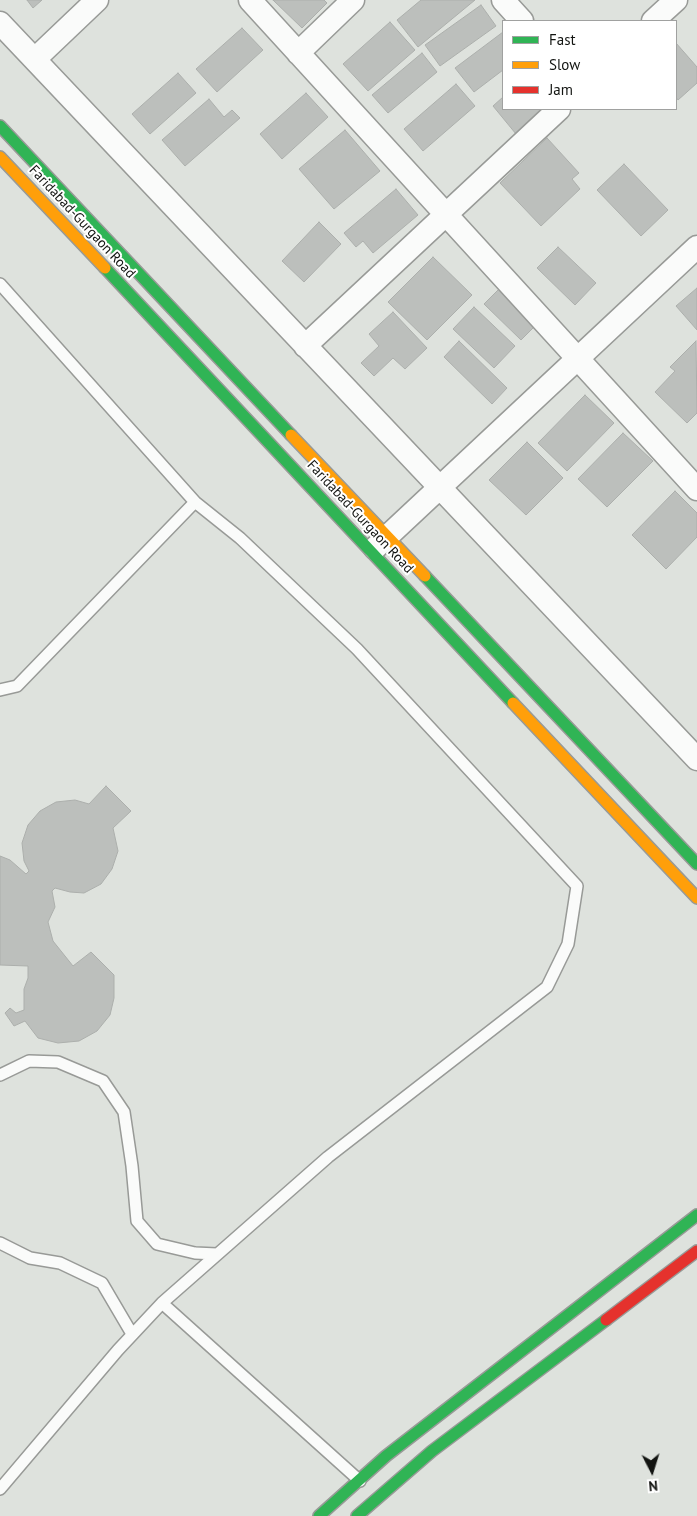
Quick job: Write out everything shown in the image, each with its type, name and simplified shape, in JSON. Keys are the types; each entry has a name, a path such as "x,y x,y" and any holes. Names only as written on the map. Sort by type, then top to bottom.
{"main road":[{"name":"Faridabad-Gurgaon Road","path":"0,126 697,898"},
{"name":"Faridabad-Gurgaon Road","path":"0,156 379,544 697,864"},
{"path":"319,1516 402,1444 697,1215"},
{"path":"357,1516 432,1451 697,1251"}],"street":[{"path":"35,59 97,0"},
{"path":"250,0 697,489"},
{"path":"298,53 353,0"},
{"path":"503,0 521,20"},
{"path":"654,20 676,0"},
{"path":"0,23 697,759"},
{"path":"305,346 558,110"},
{"path":"379,544 697,246"}],"lane":[{"path":"0,284 194,502 240,538 357,649 577,886 568,944 547,987 328,1157 162,1303 132,1334 0,1489"},
{"path":"0,690 17,686 194,502"},
{"path":"0,1075 29,1061 58,1062 103,1081 124,1112 132,1166 137,1222 157,1244 195,1253 217,1254"},
{"path":"0,1243 30,1258 60,1263 102,1283 132,1334"},
{"path":"162,1303 378,1498"}],"building":[{"path":"27,0 42,0 33,8"},
{"path":"273,0 324,0 327,3 302,28"},
{"path":"421,0 475,0 418,47 397,20"},
{"path":"481,5 496,26 440,66 425,45"},
{"path":"390,22 415,50 368,91 343,64"},
{"path":"242,28 263,50 217,92 196,69"},
{"path":"502,33 502,71 474,92 455,68"},
{"path":"677,44 697,67 697,83 678,100"},
{"path":"422,53 437,72 388,113 372,95"},
{"path":"178,73 196,93 150,134 132,114"},
{"path":"456,84 475,106 423,151 404,129"},
{"path":"306,93 328,117 282,159 260,134"},
{"path":"502,98 502,110 544,110 516,134 493,106"},
{"path":"209,99 224,117 232,110 240,118 185,166 162,140"},
{"path":"345,130 380,171 334,209 299,169"},
{"path":"547,138 579,173 572,179 580,189 541,226 500,183"},
{"path":"624,164 668,210 641,236 597,190"},
{"path":"396,189 418,215 373,253 363,241 356,247 344,233"},
{"path":"319,222 341,244 304,282 282,261"},
{"path":"558,247 596,283 575,305 537,268"},
{"path":"433,257 472,295 427,340 388,302"},
{"path":"503,285 540,321 521,340 484,304"},
{"path":"697,288 697,330 676,306"},
{"path":"474,307 515,346 494,368 453,329"},
{"path":"393,312 427,348 405,369 393,358 374,376 361,363 379,346 369,334"},
{"path":"459,341 507,388 492,404 444,357"},
{"path":"696,341 697,413 687,423 655,392 675,371 670,367"},
{"path":"585,395 614,423 567,471 538,443"},
{"path":"623,433 653,461 607,507 578,479"},
{"path":"527,442 563,478 526,515 489,480"},
{"path":"675,491 697,513 697,537 666,569 632,535"},
{"path":"106,786 131,811 113,828 118,851 112,869 101,884 84,893 55,888 52,891 55,907 48,922 53,941 73,966 91,952 114,975 114,998 110,1015 97,1031 79,1041 58,1043 38,1038 25,1021 14,1026 5,1013 10,1008 16,1013 24,1010 24,989 28,978 28,966 0,965 0,856 10,860 26,874 29,871 24,861 22,843 28,825 40,811 56,802 75,800 89,804"}],"traffic: fast":[{"path":"0,126 291,435"},
{"path":"105,268 513,703"},
{"path":"425,576 697,864"},
{"path":"319,1516 386,1456 697,1215"},
{"path":"357,1516 432,1451 606,1320"}],"traffic: slow":[{"path":"0,157 105,268"},
{"path":"291,435 425,576"},
{"path":"513,703 697,898"}],"traffic: jam":[{"path":"606,1320 697,1251"}]}
